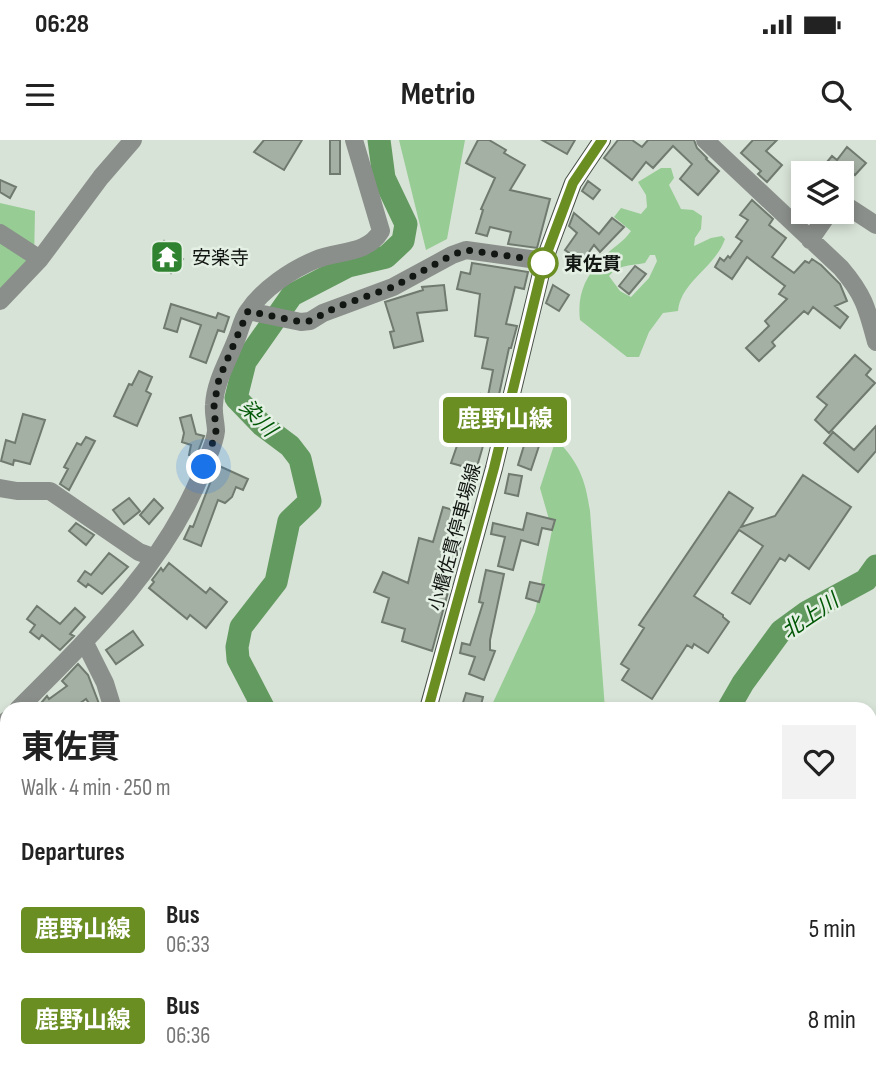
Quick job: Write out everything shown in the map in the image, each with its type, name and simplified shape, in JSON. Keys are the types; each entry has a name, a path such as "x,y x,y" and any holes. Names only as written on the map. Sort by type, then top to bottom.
{"main road":[{"name":"小櫃佐貫停車場線","path":"430,702 494,468 544,261 573,183 601,140"}],"street":[{"path":"0,301 40,259 101,177 134,140"},
{"path":"26,702 85,643 134,585 176,527 204,467 216,433 214,405 219,379 251,312 272,287 296,269 317,258 376,240 381,231 354,140"},
{"path":"705,140 841,268 859,289 876,342"},
{"path":"854,211 876,225"},
{"path":"810,240 821,224"},
{"path":"0,233 40,259"},
{"path":"251,312 301,322 310,321 332,309 393,287 466,250 544,261"},
{"path":"0,488 50,491 139,552 153,557"},
{"path":"85,643 105,683 111,702"}],"green space":[{"path":"399,140 465,140 447,239 426,250"},
{"path":"661,168 671,168 674,178 669,185 681,209 693,210 702,216 701,229 695,238 694,246 711,238 722,236 725,239 714,258 685,291 678,311 663,313 649,332 639,357 627,357 580,320 580,302 591,273 631,231 614,217 621,208 641,214 647,207 646,195 638,182","holes":["650,255 655,255 657,261 649,278 631,297 620,291 609,276 621,267 645,263"]},
{"path":"0,203 35,211 34,263 0,300"},
{"path":"556,439 576,464 588,499 604,702 493,702 535,612 552,530 540,488"}],"building":[{"path":"264,140 302,140 284,170 254,152"},
{"path":"330,140 340,140 340,174 330,174"},
{"path":"478,140 489,140 506,150 504,153 525,165 510,190 550,199 537,248 508,244 511,232 490,227 487,236 476,233 483,210 481,209 495,178 466,163"},
{"path":"542,140 575,140 567,154"},
{"path":"618,140 632,140 642,147 648,140 694,140 697,148 719,171 698,195 680,179 692,164 673,146 653,168 646,162 632,180 604,158"},
{"path":"753,140 777,140 766,151 782,165 767,182 758,174 761,171 741,153"},
{"path":"847,147 866,163 855,175 854,161 828,161 832,156 837,160"},
{"path":"0,180 16,187 10,198 0,192"},
{"path":"588,181 600,190 593,199 582,191"},
{"path":"752,200 773,219 769,225 786,238 772,257 794,273 805,261 809,263 812,259 821,265 840,284 847,301 835,306 848,317 840,328 813,307 808,314 804,311 772,342 775,346 759,361 746,348 769,326 765,321 787,299 779,294 785,286 747,257 732,279 715,267 720,258 724,261 728,256 730,258 742,241 736,237 748,220 740,215"},
{"path":"574,213 599,234 612,218 624,227 600,252 594,245 582,262 565,250 577,233 569,226"},
{"name":"安楽寺","path":"164,241 183,259 171,273 152,254"},
{"path":"472,263 528,272 524,289 515,287 506,324 517,326 509,348 494,418 475,413 481,394 488,396 493,370 482,368 488,338 475,336 480,294 457,289 461,272 470,274"},
{"path":"635,266 646,274 629,294 619,286"},
{"path":"444,285 447,310 417,313 423,341 394,348 390,332 394,331 385,302 423,290 422,287"},
{"path":"553,285 569,295 559,311 546,303"},
{"path":"171,304 216,318 218,313 229,317 224,332 218,330 206,363 190,357 201,325 181,318 177,332 164,328"},
{"path":"855,355 871,369 866,375 875,383 829,433 815,420 827,405 817,397"},
{"path":"139,371 152,377 146,391 151,394 137,426 114,416 129,384 132,385"},
{"path":"23,414 45,420 30,464 14,460 13,465 1,461 6,440 15,443"},
{"path":"191,415 196,434 204,436 196,457 189,455 191,445 182,442 184,433 180,418"},
{"path":"467,417 479,421 474,436 485,439 476,470 451,463"},
{"path":"876,426 876,451 858,472 824,443 833,432 854,450"},
{"path":"86,437 95,441 69,490 60,484 68,469 64,467 77,443 81,445"},
{"path":"526,439 540,443 531,470 518,465"},
{"path":"217,465 248,479 243,490 236,487 232,497 225,503 218,500 201,546 184,539 190,526 193,527"},
{"path":"509,474 522,476 518,496 505,493"},
{"path":"803,475 851,507 809,569 789,555 785,561 780,558 750,604 732,593 763,546 739,530 694,596 729,622 708,653 694,644 692,648 687,645 652,699 622,680 629,669 621,664 644,628 639,625 729,492 753,508 741,527 775,516"},
{"path":"129,498 140,511 124,524 113,510"},
{"path":"154,499 163,508 149,524 140,515"},
{"path":"443,507 463,513 453,545 460,548 432,651 402,641 405,629 382,622 389,598 374,592 383,572 408,583 419,538 433,542"},
{"path":"527,513 555,520 552,530 542,528 538,545 521,540 513,570 498,566 505,537 491,534 493,523 523,530"},
{"path":"76,523 94,535 86,545 69,531"},
{"path":"109,553 128,567 102,594 88,584 86,587 78,581 85,571 91,575"},
{"path":"169,563 206,593 210,588 227,602 206,628 190,615 187,619 149,588 161,568 163,571"},
{"path":"486,570 504,574 490,640 490,650 495,651 484,680 469,674 475,657 460,653 462,643 470,645 483,603 479,602"},
{"path":"530,582 544,585 539,602 526,598"},
{"path":"37,606 60,624 75,608 85,617 70,634 74,636 60,650 42,635 39,639 30,632 35,625 27,619"},
{"path":"133,631 143,645 116,664 106,650"},
{"path":"78,664 88,675 98,702 88,702 86,699 82,702 42,702 47,696 49,699 67,686 62,681"},
{"path":"466,693 483,697 482,702 463,702"}],"waterway":[{"name":"染川","path":"260,702 238,659 237,647 241,627 276,582 289,521 310,501 300,459 290,446 262,425 236,398 245,362 292,295 348,266 386,257 403,241 406,224 384,178 379,140"},
{"name":"北上川","path":"732,702 781,631 807,612 866,580 876,566"}],"bus line":[{"name":"鹿野山線","path":"430,702 494,468 544,261 573,183 602,140"}],"place":[{"name":"安楽寺","path":"167,257"},
{"name":"東佐貫","path":"543,263"}],"route":[{"path":"204,467 216,433 214,405 219,379 248,311 301,322 310,321 337,307 393,287 466,250 544,261 543,263"}]}
